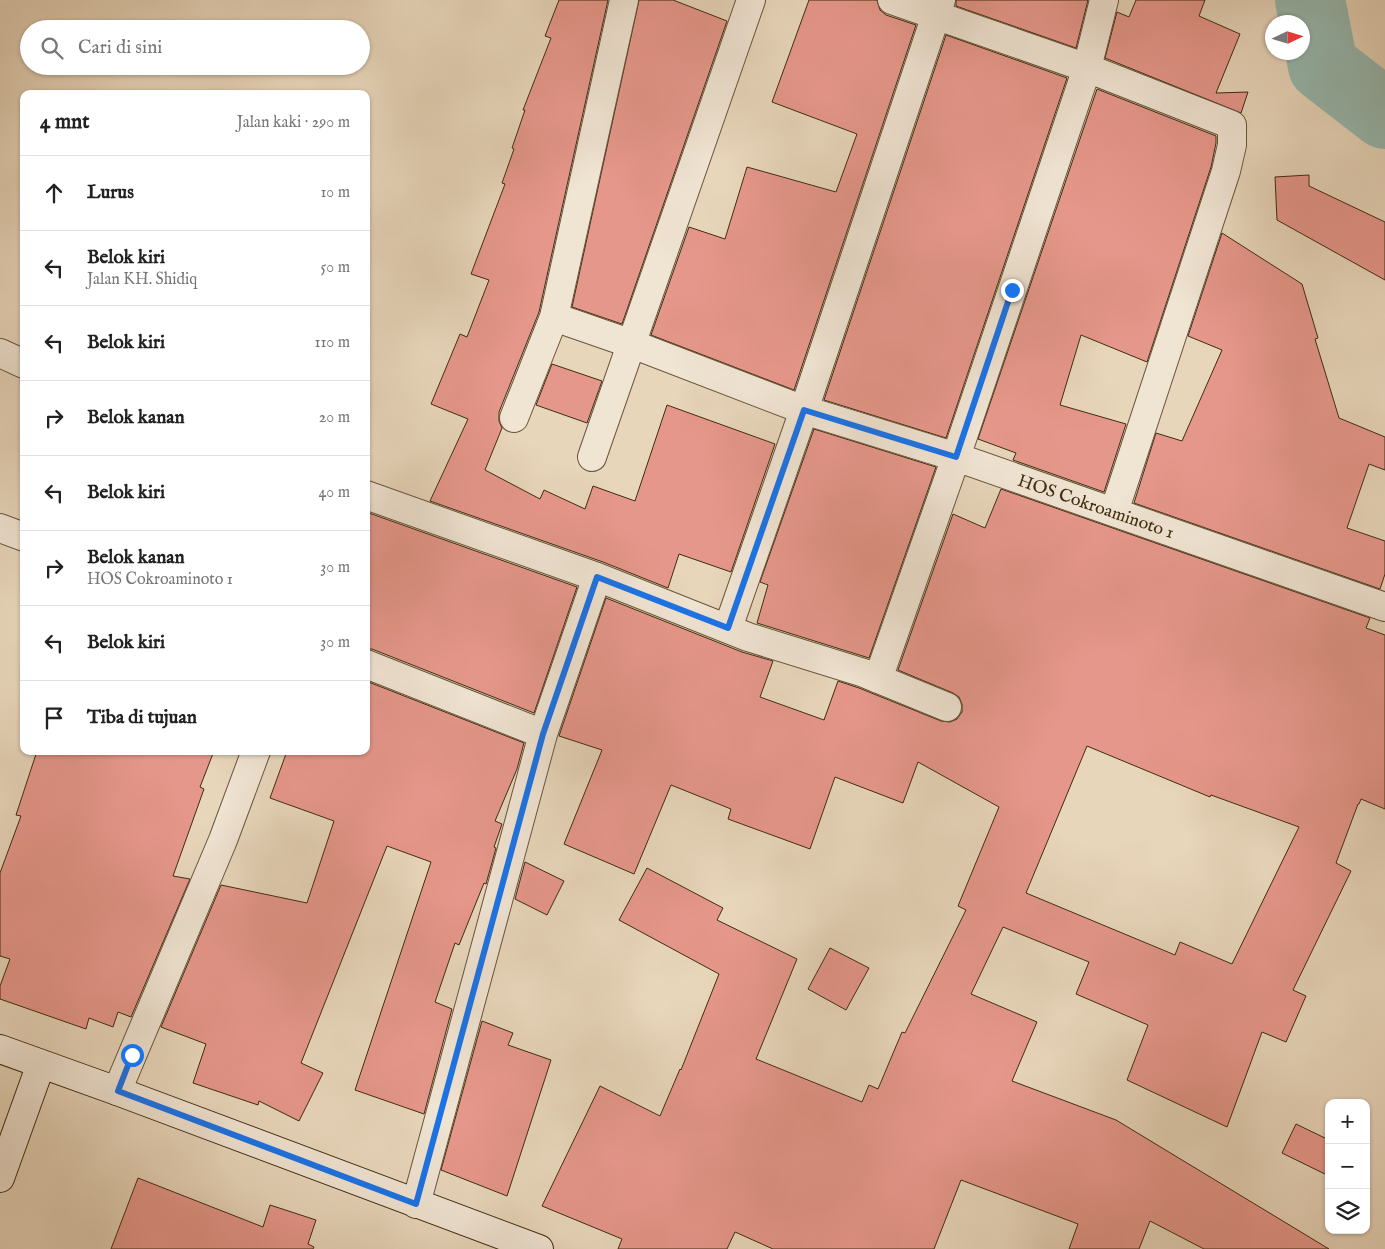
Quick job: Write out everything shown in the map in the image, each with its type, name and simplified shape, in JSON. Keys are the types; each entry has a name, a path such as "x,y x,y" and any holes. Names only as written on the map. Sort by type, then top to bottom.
{"street":[{"path":"514,418 554,317 624,0"},
{"path":"592,458 752,0"},
{"path":"892,0 939,7 1232,125 1232,145 1226,171 1114,512"},
{"path":"878,679 956,457 1087,68 1104,0"},
{"path":"728,628 804,410 939,7"},
{"name":"HOS Cokroaminoto 1","path":"554,317 632,344 804,410 956,457 1385,607"},
{"path":"0,353 20,362"},
{"path":"370,496 597,577 748,637 878,679 947,707"},
{"path":"0,528 20,536"},
{"path":"416,1204 543,734 597,577"},
{"path":"370,666 543,734"},
{"path":"118,1091 223,840 255,755"},
{"path":"0,1049 118,1091 539,1249"},
{"path":"0,1178 41,1064"}],"building":[{"path":"559,0 608,0 539,312 499,412 499,421 502,428 485,470 540,499 544,490 585,509 593,486 635,501 667,405 775,444 731,572 679,554 668,588 603,562 430,501 468,419 431,404 460,334 467,337 489,280 471,274 505,184 502,183 514,149 512,148 525,110 523,110 551,38 545,36"},
{"path":"639,0 673,0 727,21 622,324 572,307"},
{"path":"809,0 877,0 880,10 886,15 916,25 794,390 651,335 689,227 725,239 747,167 836,192 857,134 772,102"},
{"path":"956,0 1088,0 1076,48 956,6"},
{"path":"1136,0 1205,0 1199,16 1240,34 1216,93 1248,92 1241,113 1105,58 1117,12 1129,17"},
{"path":"946,35 1067,78 946,438 824,400"},
{"path":"1097,89 1216,136 1211,167 1147,362 1081,335 1060,405 1126,424 1104,492 1013,460 1016,453 978,439"},
{"path":"1309,175 1309,186 1385,222 1385,280 1277,220 1275,177"},
{"path":"1222,233 1302,284 1318,338 1315,339 1339,418 1385,437 1385,470 1369,464 1347,528 1385,541 1385,574 1380,589 1134,503 1156,433 1182,441 1222,350 1188,336"},
{"path":"552,364 602,381 587,423 536,405"},
{"path":"814,429 936,467 869,658 757,623 768,585 760,582"},
{"path":"1001,489 1370,618 1366,628 1385,635 1385,809 1361,799 1358,804 1336,863 1351,871 1293,990 1306,996 1286,1042 1262,1032 1227,1127 1127,1080 1148,1025 1076,994 1089,962 1003,927 971,994 1037,1022 1012,1081 1116,1120 1329,1249 1204,1249 1150,1221 1139,1249 1069,1249 1078,1224 961,1180 934,1249 773,1249 735,1232 727,1249 618,1249 622,1239 542,1206 600,1086 660,1116 681,1070 719,974 619,920 647,868 723,908 717,920 797,959 756,1059 862,1102 869,1085 878,1089 902,1032 905,1033 966,910 958,906 999,807 918,762 903,803 835,777 810,849 728,819 731,809 671,785 634,874 564,844 602,750 559,736 606,598 742,652 773,661 760,697 824,720 838,681 941,721 950,722 957,719 962,712 962,704 959,697 898,670 953,514 985,528","holes":["1087,746 1210,797 1211,795 1299,827 1232,964 1180,942 1175,955 1026,893"]},
{"path":"370,513 577,587 534,713 370,649"},
{"path":"370,683 524,743 517,769 495,821 502,824 494,847 496,848 486,884 484,883 459,945 455,943 435,1002 452,1009 424,1114 355,1090 431,862 387,846 301,1063 323,1073 299,1121 259,1101 258,1105 193,1083 206,1044 161,1027 221,885 307,903 334,821 270,798 286,755 370,755"},
{"path":"36,755 212,755 200,787 204,789 173,876 190,879 131,1017 118,1012 113,1027 89,1018 86,1029 0,999 0,986 10,959 0,956 0,873 21,816 16,815"},
{"path":"525,862 564,881 547,915 515,899"},
{"path":"830,948 869,968 846,1010 808,989"},
{"path":"482,1021 513,1033 508,1045 551,1060 507,1196 441,1170"},
{"path":"1296,1124 1325,1138 1325,1174 1282,1153"},
{"path":"138,1178 263,1227 270,1205 316,1220 308,1244 314,1247 313,1249 111,1249"}],"waterway":[{"path":"1310,0 1323,66 1385,114"}],"route":[{"path":"132,1055 118,1091 416,1204 543,734 597,577 728,628 804,410 956,457 1012,290"}]}
